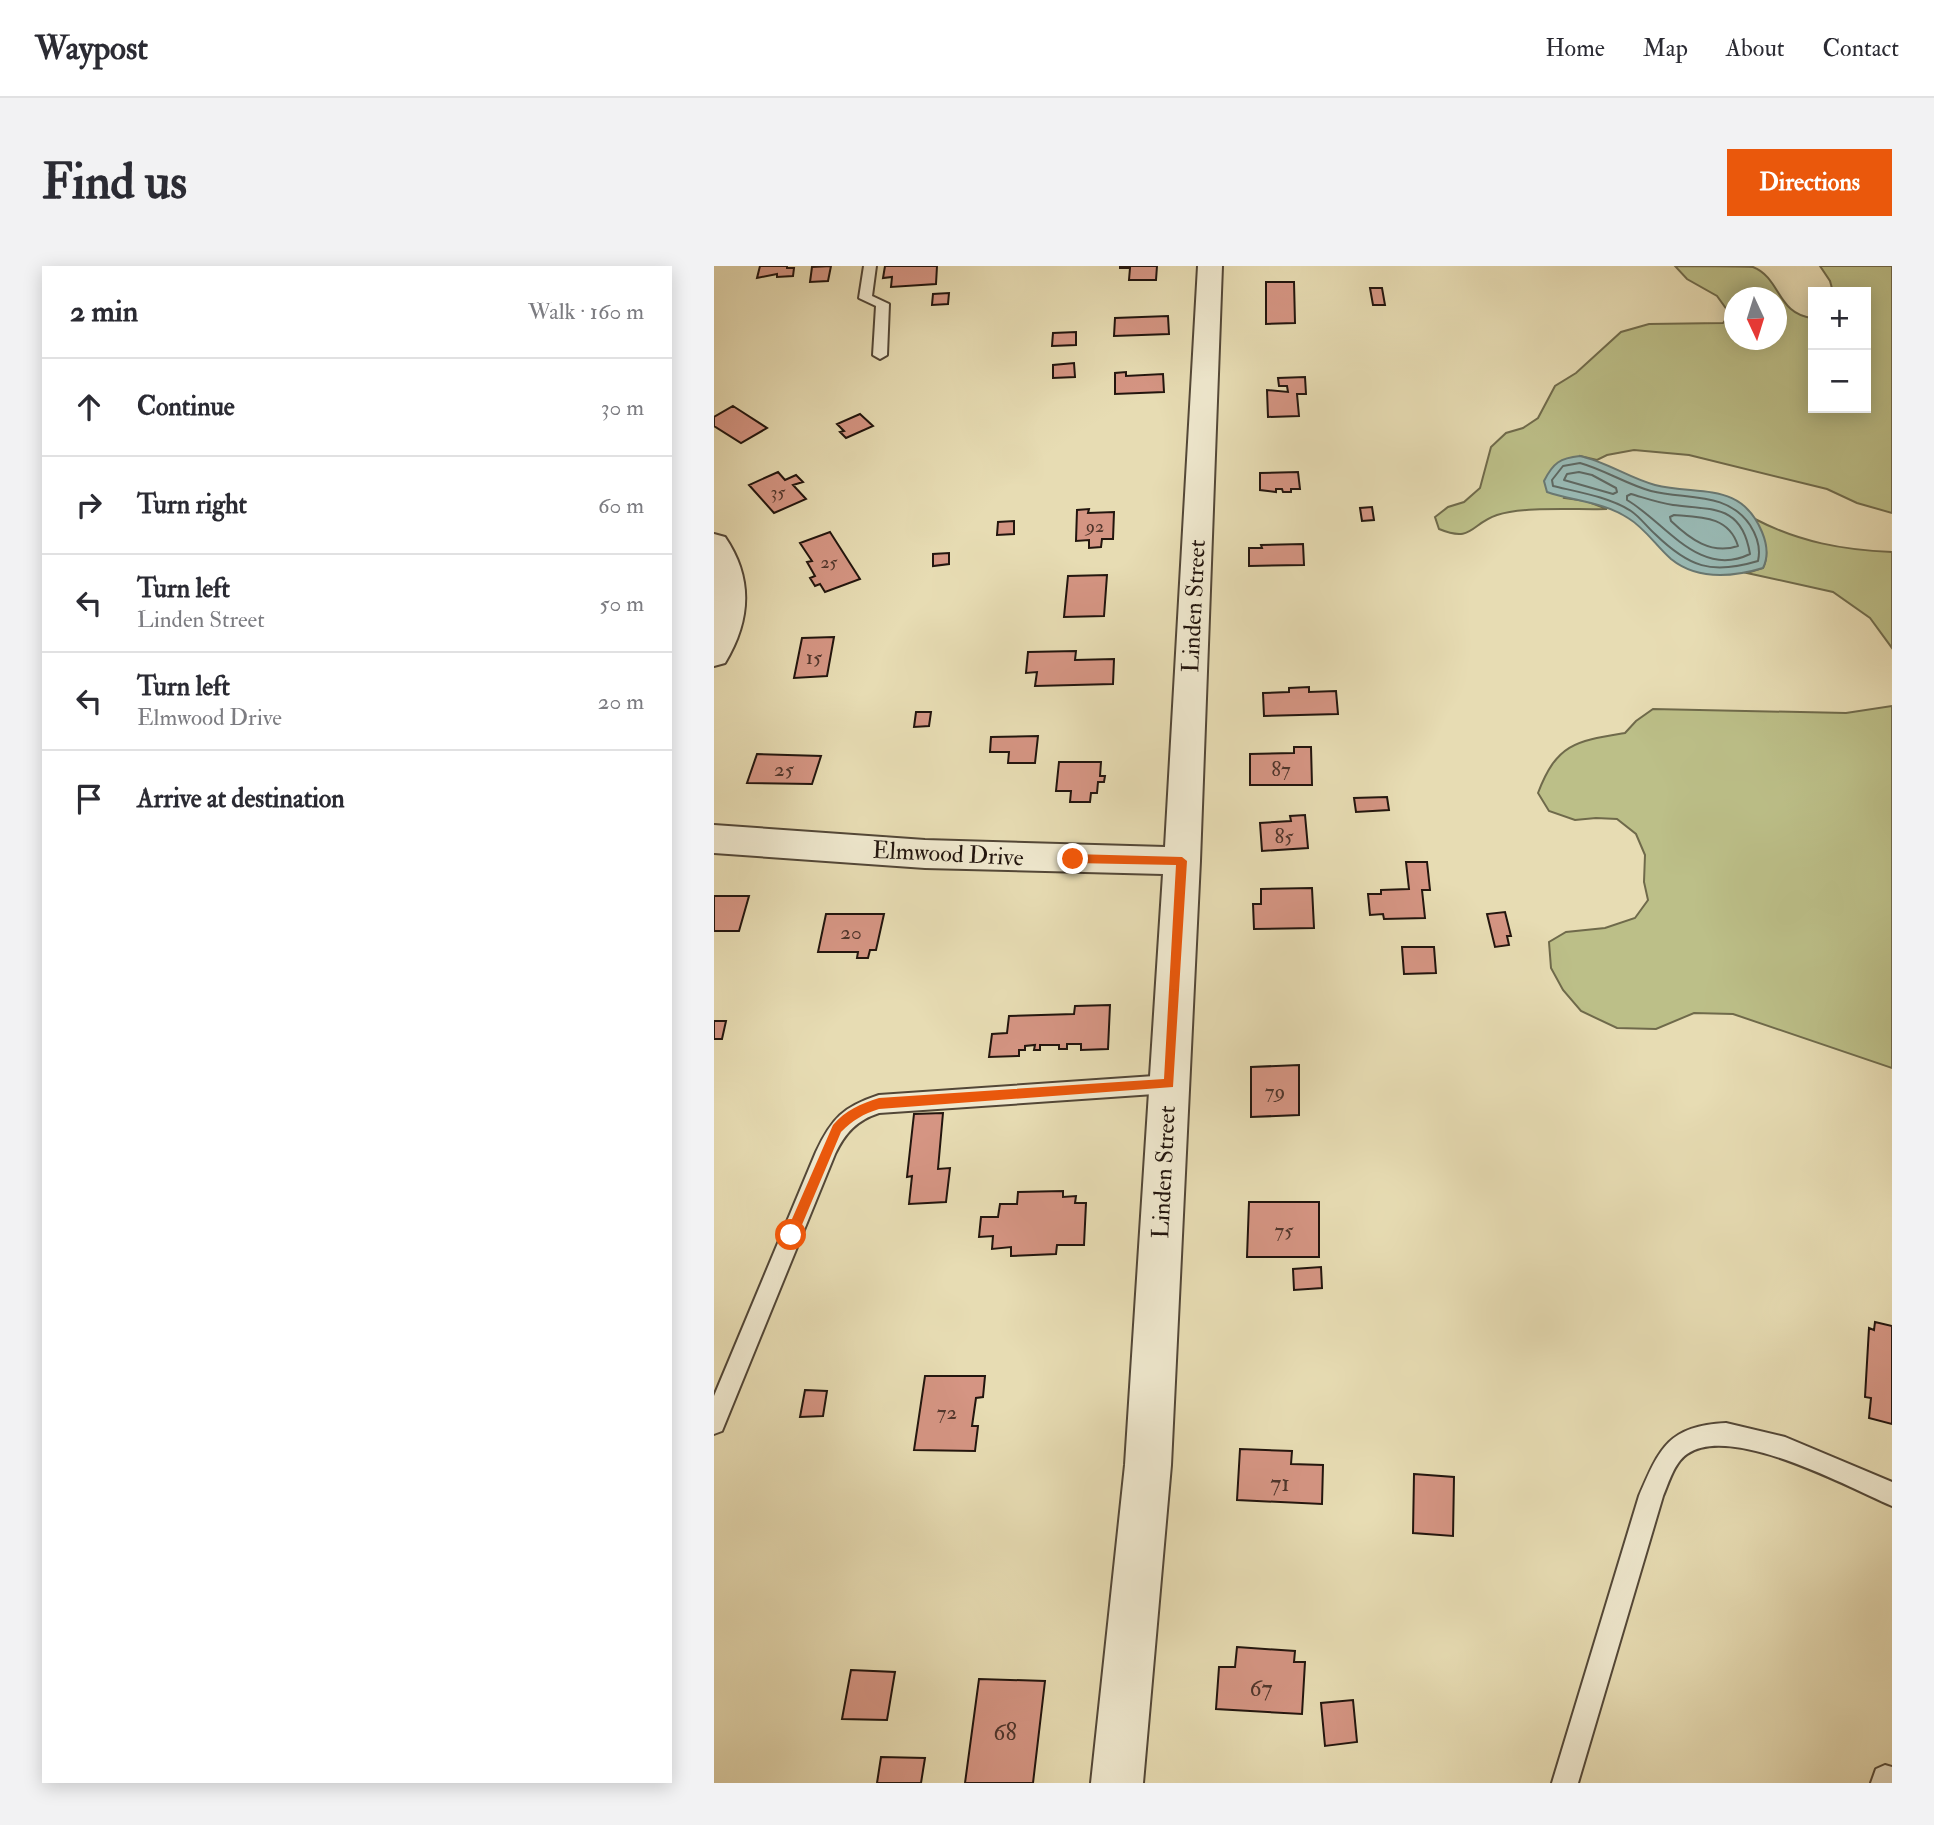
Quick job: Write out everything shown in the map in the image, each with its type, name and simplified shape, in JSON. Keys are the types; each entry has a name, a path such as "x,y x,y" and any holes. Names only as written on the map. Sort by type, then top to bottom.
{"street":[{"name":"Linden Street","path":"1117,1783 1148,1465 1182,861 1210,266"},
{"path":"714,544 724,557 731,583 727,612 714,655"},
{"name":"Elmwood Drive","path":"714,839 925,854 1182,861"}],"lane":[{"path":"870,266 865,298 883,304 880,355"},
{"path":"714,1423 826,1152 837,1129 847,1117 879,1104 1169,1084"},
{"path":"1566,1783 1651,1496 1671,1455 1680,1445 1708,1434 1744,1435 1892,1494"},
{"path":"1884,1783 1885,1778 1892,1780"}],"green space":[{"path":"1675,266 1753,267 1762,272 1775,287 1724,287 1724,306 1717,296 1687,279"},
{"path":"1820,266 1892,266 1892,513 1857,503 1827,489 1689,455 1634,450 1607,455 1597,460 1580,456 1564,498 1586,501 1607,509 1521,510 1497,515 1465,533 1450,533 1439,529 1435,517 1448,507 1464,502 1480,488 1491,447 1506,433 1523,428 1538,418 1555,386 1576,373 1621,332 1649,324 1723,323 1724,350 1787,350 1787,304 1792,310 1808,317 1808,413 1871,413 1871,287 1832,287"},
{"path":"1755,519 1805,539 1856,549 1892,552 1892,648 1870,618 1833,592 1747,573 1763,568 1765,562 1766,549"},
{"path":"1892,706 1892,1068 1733,1014 1694,1013 1656,1029 1617,1028 1581,1011 1563,990 1551,968 1549,942 1566,932 1605,928 1635,918 1648,900 1644,882 1645,855 1636,834 1617,819 1575,820 1549,811 1538,793 1545,776 1561,754 1581,742 1625,733 1653,709 1846,713"}],"water":[{"path":"1580,456 1655,485 1717,494 1743,505 1753,516 1764,536 1767,555 1763,568 1728,575 1692,571 1671,559 1640,527 1619,513 1547,492 1544,481 1554,466 1567,458"}],"building":[{"path":"760,266 794,268 793,276 777,277 777,274 757,278"},
{"path":"831,266 828,281 810,282 812,267"},
{"path":"885,266 937,266 936,284 891,287 892,277 883,278"},
{"path":"1120,266 1157,266 1156,280 1129,280 1130,268"},
{"path":"1266,282 1294,282 1295,323 1266,324"},
{"path":"1370,288 1382,288 1385,305 1373,305"},
{"path":"949,293 948,304 932,305 933,294"},
{"path":"1168,316 1169,334 1114,336 1115,318"},
{"path":"1076,332 1076,345 1052,346 1053,333"},
{"path":"1074,363 1075,377 1053,378 1053,365"},
{"path":"1126,372 1126,376 1163,374 1164,392 1115,394 1115,373"},
{"path":"1305,377 1306,394 1297,394 1299,416 1268,417 1267,390 1288,392 1287,386 1279,386 1278,378"},
{"path":"733,406 767,428 741,443 714,426 714,417"},
{"path":"860,414 873,426 846,438 840,432 844,431 837,424"},
{"path":"778,472 785,480 796,475 803,482 793,485 806,499 774,513 749,485"},
{"path":"1298,472 1300,489 1291,489 1291,492 1283,492 1282,489 1276,489 1276,492 1260,490 1260,473"},
{"path":"1372,507 1374,520 1362,521 1360,508"},
{"path":"1089,509 1088,513 1114,512 1113,539 1102,539 1101,547 1089,548 1089,540 1076,541 1077,510"},
{"path":"1014,521 1014,534 997,535 998,522"},
{"path":"830,532 860,579 825,592 820,584 815,586 810,578 815,576 807,562 812,561 800,543"},
{"path":"1303,544 1304,565 1249,566 1249,548 1262,548 1261,545"},
{"path":"949,553 949,564 933,566 933,554"},
{"path":"1107,575 1104,616 1064,617 1068,576"},
{"path":"834,637 827,676 794,678 802,638"},
{"path":"1076,651 1075,660 1114,659 1113,684 1035,686 1037,672 1026,673 1028,652"},
{"path":"1309,687 1309,692 1336,691 1338,714 1264,716 1263,693 1289,692 1289,688"},
{"path":"916,712 931,712 929,726 914,727"},
{"path":"1038,736 1035,763 1008,763 1009,752 990,752 991,737"},
{"path":"1294,747 1311,747 1312,785 1250,785 1250,754 1294,753"},
{"path":"757,754 821,756 812,784 747,783"},
{"path":"1059,762 1101,762 1100,776 1105,776 1104,782 1098,782 1097,793 1091,793 1090,802 1070,802 1071,791 1056,791"},
{"path":"1387,797 1389,810 1356,812 1354,798"},
{"path":"1305,815 1308,848 1262,851 1260,823 1291,821 1290,816"},
{"path":"1406,862 1427,862 1430,890 1422,890 1425,918 1384,919 1383,914 1370,915 1368,894 1381,894 1381,890 1409,889"},
{"path":"1312,888 1314,928 1254,929 1253,904 1261,904 1261,889"},
{"path":"714,896 749,896 739,931 714,931"},
{"path":"1505,912 1511,936 1507,936 1509,945 1495,947 1487,914"},
{"path":"826,914 884,914 876,950 870,950 868,958 857,958 858,952 818,952"},
{"path":"1402,947 1434,947 1436,973 1404,974"},
{"path":"1110,1005 1108,1049 1081,1050 1081,1044 1067,1044 1067,1049 1059,1049 1059,1045 1040,1045 1040,1050 1034,1050 1035,1045 1019,1050 1019,1056 989,1057 992,1034 1007,1033 1009,1016 1074,1014 1075,1006"},
{"path":"714,1021 726,1021 722,1039 714,1039"},
{"path":"1299,1065 1299,1115 1251,1117 1251,1067"},
{"path":"943,1113 938,1169 950,1168 946,1202 909,1204 912,1176 907,1177 914,1114"},
{"path":"1063,1191 1063,1197 1076,1196 1075,1203 1086,1203 1084,1245 1057,1245 1056,1254 1011,1256 1011,1247 992,1249 993,1236 979,1237 981,1217 998,1217 1000,1204 1017,1204 1018,1192"},
{"path":"1249,1202 1319,1202 1319,1257 1247,1257"},
{"path":"1321,1267 1322,1288 1294,1290 1293,1269"},
{"path":"1875,1322 1892,1326 1892,1424 1869,1418 1871,1398 1865,1397 1869,1328 1874,1330"},
{"path":"925,1376 985,1376 983,1397 976,1398 972,1426 978,1426 975,1451 914,1450"},
{"path":"805,1390 827,1391 823,1416 800,1417"},
{"path":"1240,1449 1292,1451 1291,1464 1323,1465 1322,1504 1237,1500"},
{"path":"1414,1474 1454,1477 1453,1536 1413,1533"},
{"path":"1237,1647 1295,1651 1294,1662 1305,1662 1302,1714 1216,1709 1219,1667 1235,1667"},
{"path":"851,1670 895,1672 887,1720 842,1719"},
{"path":"979,1679 1045,1681 1033,1783 965,1783"},
{"path":"1353,1700 1357,1742 1325,1746 1321,1703"},
{"path":"881,1757 925,1758 921,1783 877,1783"}],"route":[{"path":"791,1235 837,1129 847,1117 862,1109 879,1104 1169,1084 1182,861 1073,859"}]}
